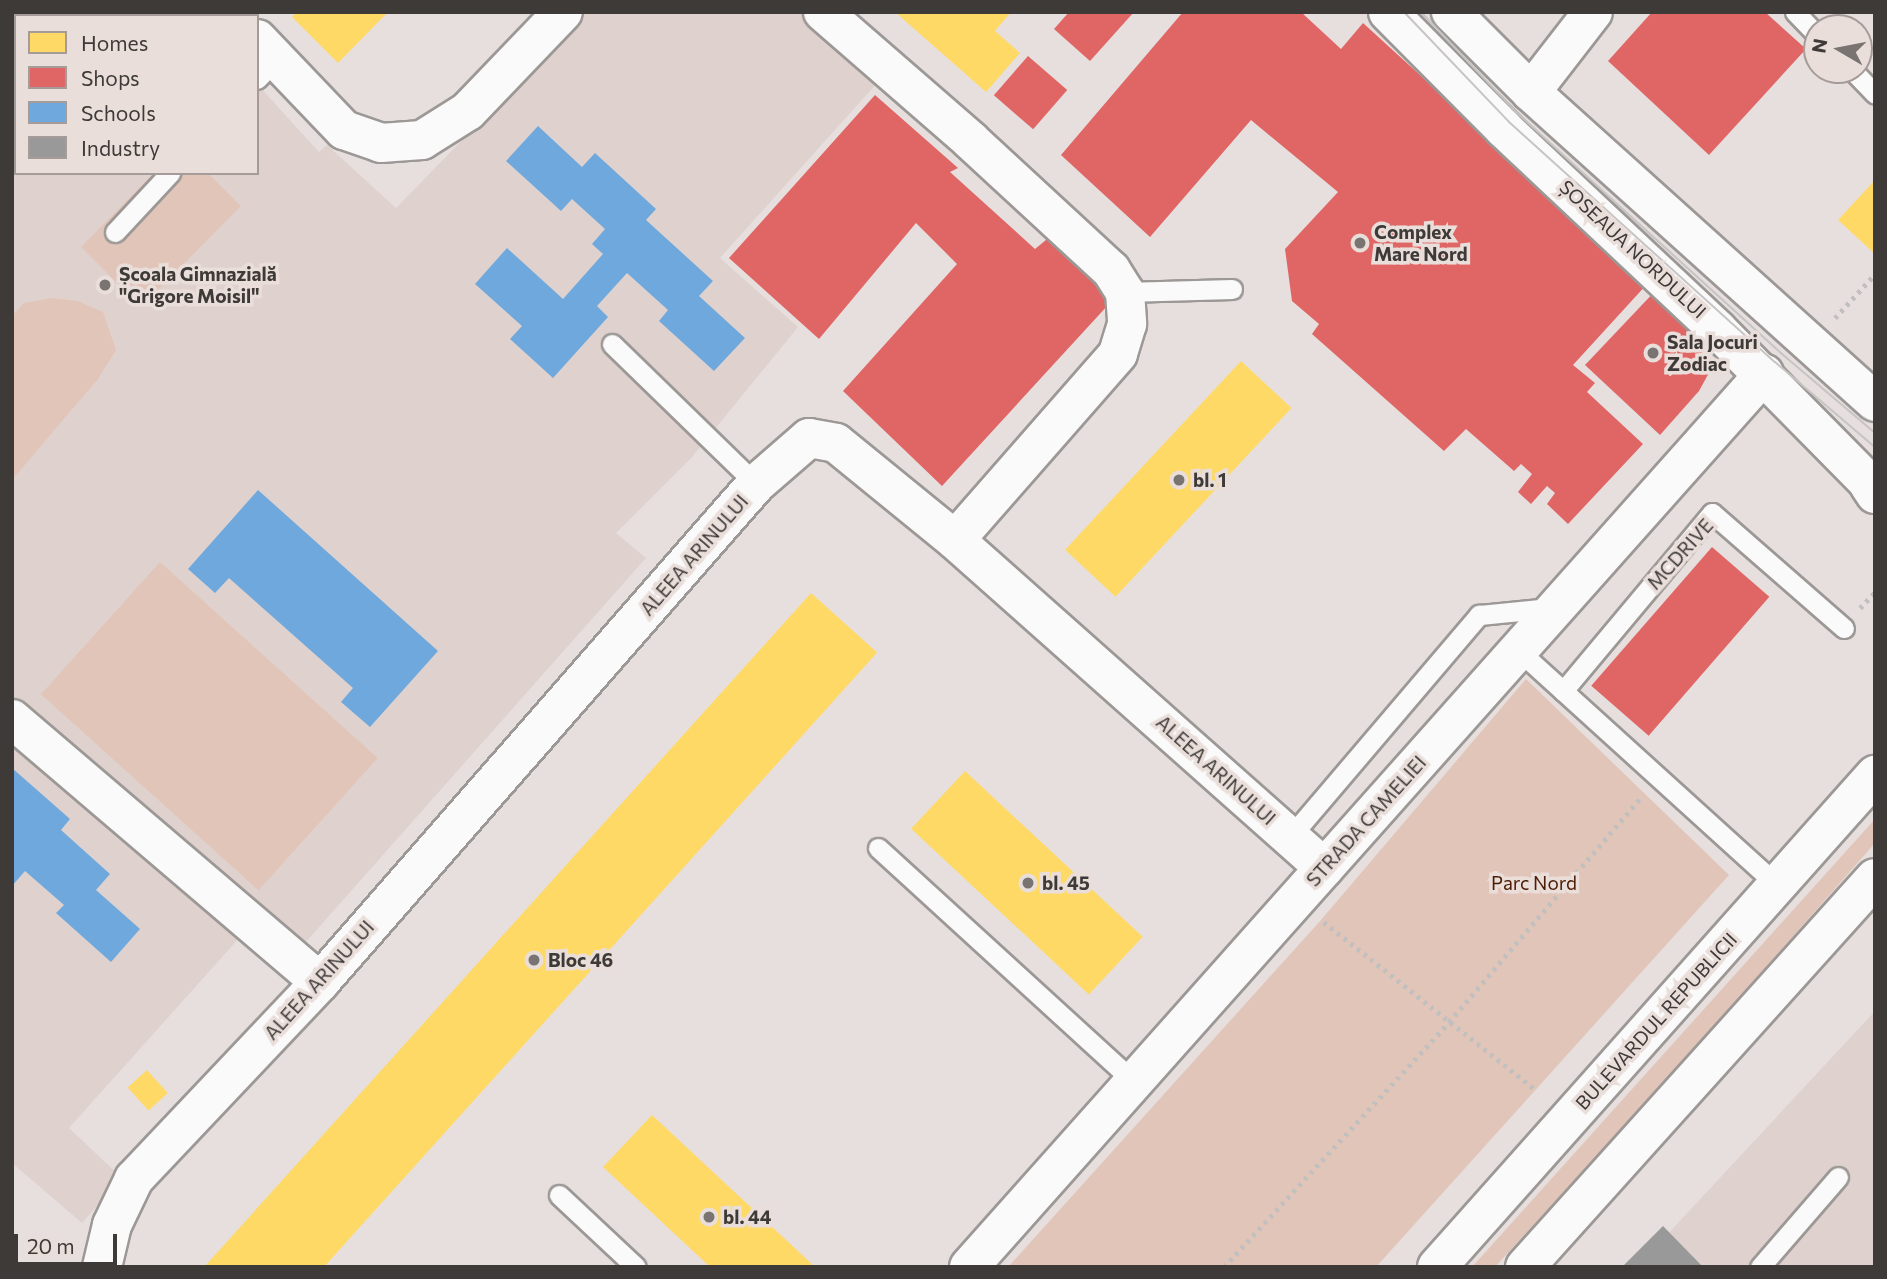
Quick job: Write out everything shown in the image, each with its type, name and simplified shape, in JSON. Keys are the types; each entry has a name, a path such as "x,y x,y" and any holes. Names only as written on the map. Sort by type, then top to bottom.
{"street":[{"path":"264,59 344,130 381,144 422,140 468,111 564,12"},
{"path":"823,12 970,140 1111,270 1125,292 1128,324 1118,354 955,540"},
{"name":"ȘOSEAUA NORDULUI","path":"1388,12 1504,129 1764,374 1873,489"},
{"path":"1451,12 1531,92 1875,402"},
{"path":"1531,92 1593,12"},
{"name":"STRADA CAMELIEI","path":"969,1267 1764,374"},
{"name":"ALEEA ARINULUI","path":"102,1267 112,1225 134,1179 320,982 756,484 809,438 836,443 955,540 1325,867"},
{"path":"12,719 320,982"},
{"name":"BULEVARDUL REPUBLICII","path":"1437,1267 1875,775"},
{"path":"1525,1267 1875,878"}],"lane":[{"path":"115,232 168,175"},
{"path":"1125,292 1232,289"},
{"path":"612,344 756,484"},
{"name":"MCDRIVE","path":"1563,691 1712,513 1844,628"},
{"path":"1290,836 1479,615 1556,608"},
{"path":"1518,650 1777,885"},
{"path":"878,848 1133,1082"},
{"path":"1760,1267 1838,1177"},
{"path":"559,1195 636,1267"}],"path":[{"path":"1811,344 1875,274"},
{"path":"1224,1267 1450,1022 1656,778"},
{"path":"1296,900 1536,1090"}],"shaded area":[{"path":"12,12 189,14 14,14 14,175 259,175 259,86 319,152 327,145 396,208 587,12 801,12 878,82 720,258 798,327 692,457 616,533 646,558 305,943 12,697"},
{"path":"12,736 241,936 69,1128 122,1178 82,1223 12,1163"},
{"path":"1875,1011 1875,1267 1637,1267"}],"green space":[{"path":"152,175 210,175 241,206 141,307 81,247"},
{"path":"52,298 78,301 103,312 116,350 98,379 12,480 12,316 24,303"},
{"path":"160,562 378,758 259,890 41,694"},
{"name":"Parc Nord","path":"1526,679 1729,875 1376,1267 1008,1267 1321,920"},
{"path":"1875,819 1875,843 1689,1055 1495,1267 1472,1267"}],"building: Homes":[{"path":"297,12 388,12 338,63 292,17"},
{"path":"895,12 1011,12 995,31 1020,53 986,92"},
{"path":"1875,180 1875,254 1838,220"},
{"name":"bl. 1","path":"1241,361 1291,408 1116,597 1065,550"},
{"name":"Bloc 46","path":"811,593 877,653 324,1267 204,1267"},
{"name":"bl. 45","path":"965,771 1143,937 1089,995 911,829"},
{"path":"147,1070 168,1093 148,1110 128,1087"},
{"name":"bl. 44","path":"652,1115 815,1267 710,1267 603,1167"}],"building: Shops":[{"path":"1069,12 1134,12 1090,61 1054,29"},
{"name":"Complex Mare Nord","path":"1183,12 1301,12 1341,49 1363,23 1648,283 1573,365 1595,383 1587,392 1643,444 1568,524 1547,504 1555,493 1547,486 1531,504 1518,492 1532,474 1521,464 1514,471 1466,429 1444,451 1312,334 1319,324 1292,301 1285,249 1338,192 1251,120 1150,237 1061,155"},
{"path":"1652,12 1765,12 1803,46 1803,52 1709,155 1608,61"},
{"path":"1028,56 1067,90 1033,129 994,95"},
{"path":"875,95 958,168 950,172 1035,249 1052,235 1120,292 942,486 843,391 957,264 916,223 819,339 729,258"},
{"name":"Sala Jocuri Zodiac","path":"1658,288 1709,342 1710,371 1699,391 1660,435 1585,365"},
{"path":"1712,547 1769,597 1649,736 1591,686"}],"building: Schools":[{"path":"12,12 82,12 84,14 14,14 14,146"},
{"path":"538,126 582,167 595,153 656,209 646,220 713,281 699,296 745,338 714,371 659,321 668,310 627,273 597,306 608,317 553,378 510,339 522,326 475,284 507,248 563,299 603,254 592,244 605,229 572,199 561,211 506,161"},
{"path":"258,490 438,651 370,727 341,702 353,688 229,578 215,593 188,569"},
{"path":"12,768 70,819 61,830 110,874 96,890 140,929 111,962 56,913 64,905 25,871 12,886"}],"building: Industry":[{"path":"1663,1226 1703,1267 1622,1267"}],"tram line":[{"path":"1404,12 1509,122 1775,362 1875,447"},
{"path":"1421,12 1516,112 1782,354 1875,433"}],"place":[{"name":"Complex Mare Nord","path":"1360,243"},
{"name":"Școala Gimnazială \"Grigore Moisil\"","path":"105,285"},
{"name":"Sala Jocuri Zodiac","path":"1653,353"},
{"name":"bl. 1","path":"1179,480"},
{"name":"bl. 45","path":"1028,883"},
{"name":"Bloc 46","path":"534,960"},
{"name":"bl. 44","path":"709,1217"}]}
